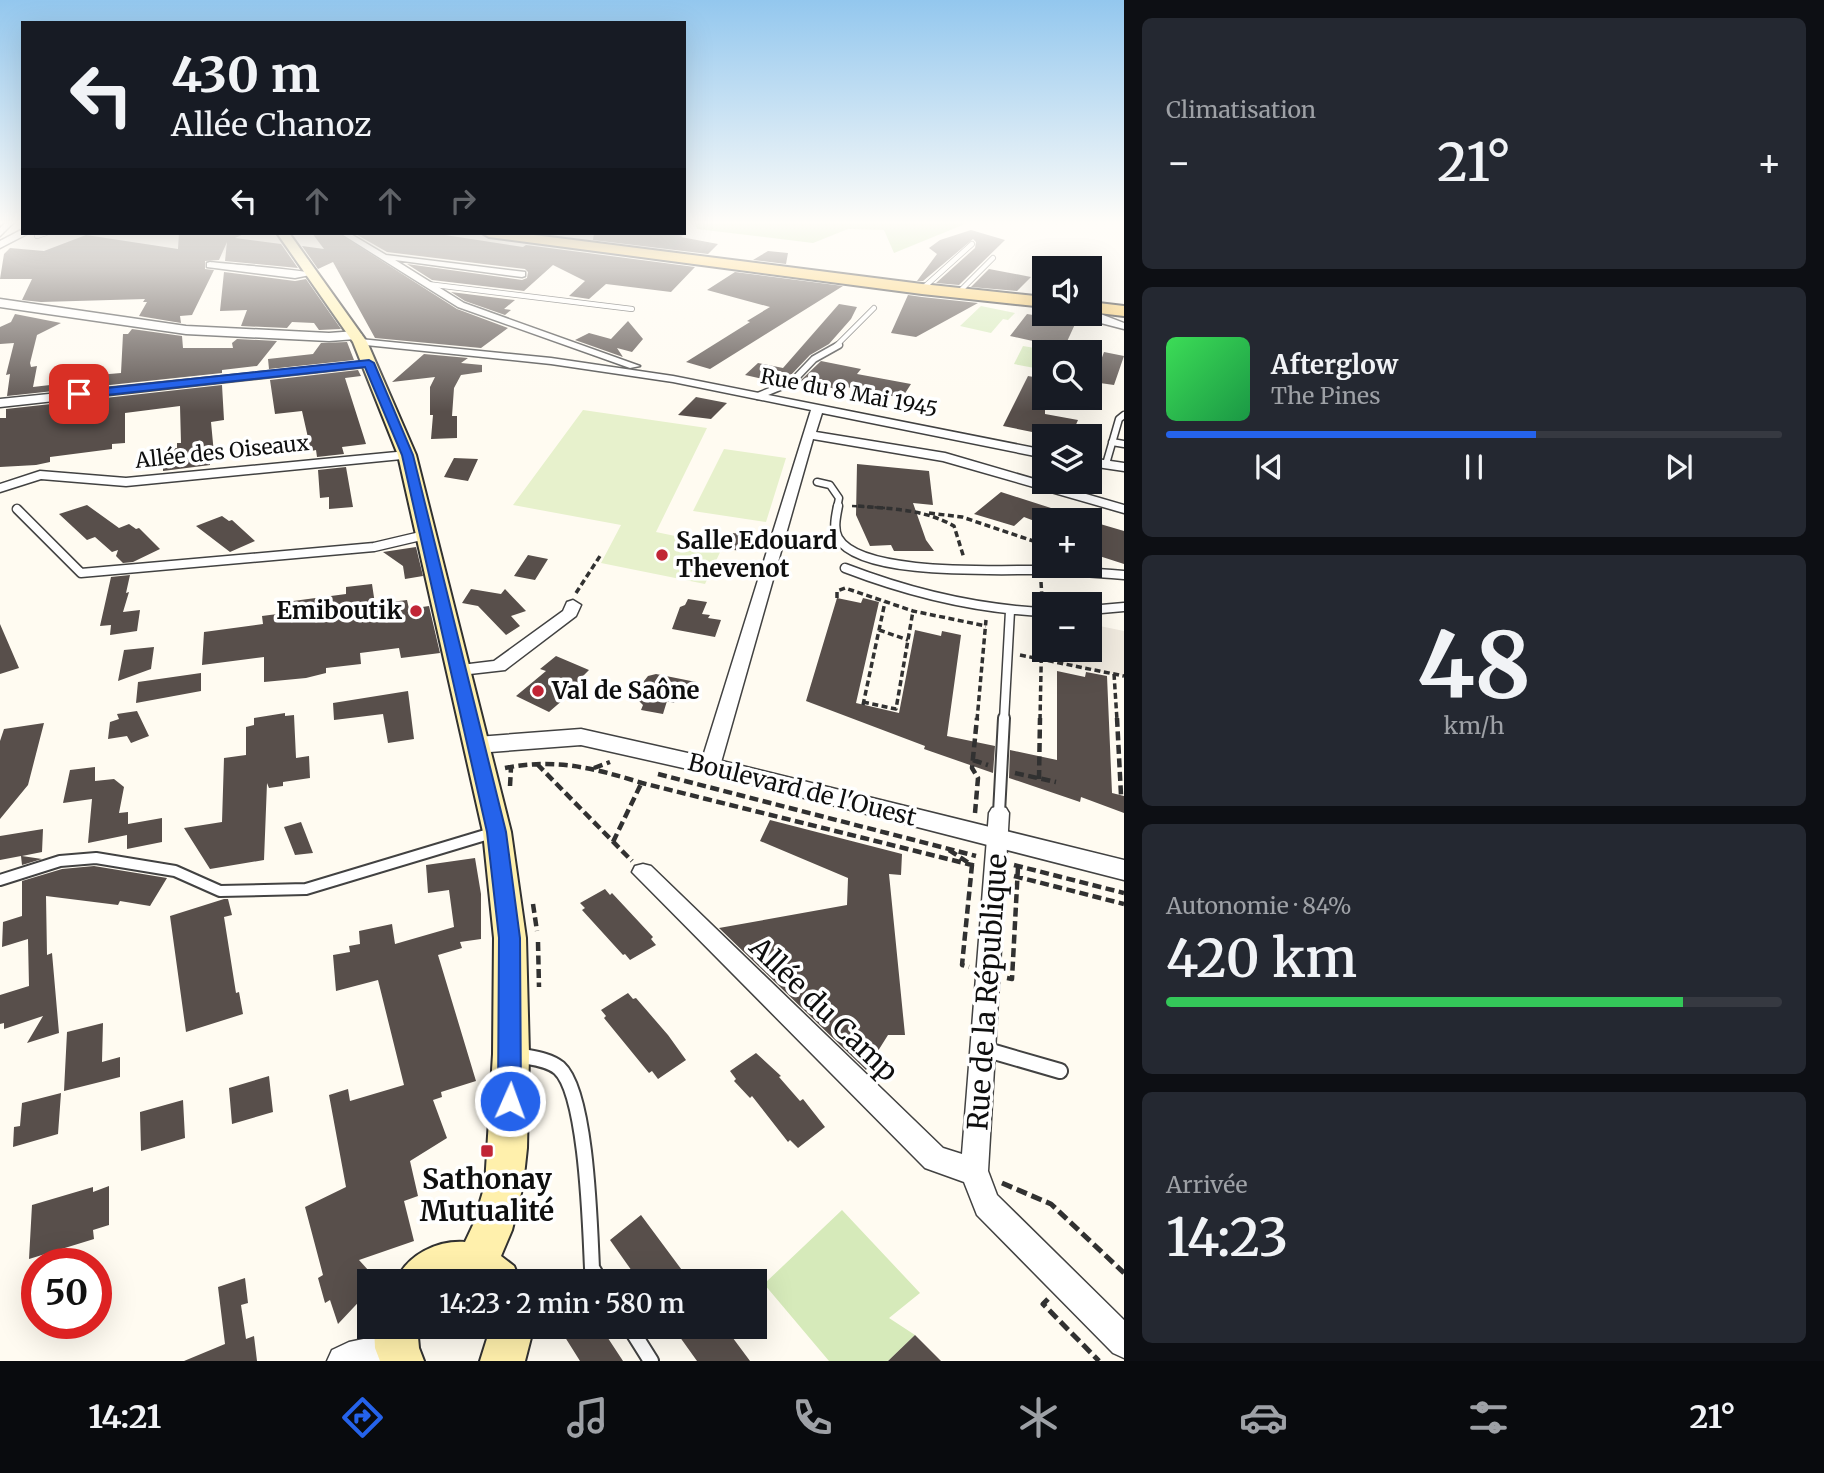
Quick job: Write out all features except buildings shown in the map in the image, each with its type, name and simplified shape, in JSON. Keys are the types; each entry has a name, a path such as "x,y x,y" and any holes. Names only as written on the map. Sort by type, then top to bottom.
{"main road":[{"path":"319,286 358,338 407,455 461,670 497,832 510,938 512,1054 504,1185 492,1230 488,1269"},
{"path":"895,286 1032,301"},
{"path":"434,1269 458,1261 478,1269"}],"street":[{"path":"430,286 480,313 629,364 642,370 645,375"},
{"path":"0,303 186,330 358,338"},
{"path":"1119,312 1111,319 1124,325"},
{"path":"1102,320 1110,324 1124,325"},
{"name":"Rue du 8 Mai 1945","path":"358,338 538,359 645,375 1032,451"},
{"path":"0,403 369,363"},
{"path":"710,766 818,408"},
{"path":"808,434 945,457 1124,509"},
{"name":"Allée des Oiseaux","path":"0,488 40,475 126,482 407,455"},
{"path":"1102,464 1124,467"},
{"path":"461,670 499,666 570,613 573,605"},
{"name":"Boulevard de l'Ouest","path":"477,745 581,737 710,766 946,837 999,863 1124,870"},
{"name":"Rue de la République","path":"999,813 999,863 974,1171 987,1205 1124,1342"},
{"name":"Allée du Camp","path":"643,872 935,1159 974,1171"},
{"path":"344,1361 349,1357 398,1345"}],"lane":[{"path":"439,286 632,309"},
{"path":"922,289 926,286"},
{"path":"958,293 965,286"},
{"path":"437,290 451,288 611,309"},
{"path":"758,396 792,382 814,359 842,343 874,308"},
{"path":"1106,464 1119,419 1124,415"},
{"path":"1112,442 1124,444"},
{"path":"817,482 836,489 838,505 834,531 840,542 853,551 881,560 966,571 1032,570"},
{"path":"17,509 81,573 374,547 427,535"},
{"path":"845,568 908,591 987,608 1032,612"},
{"path":"1102,574 1124,575"},
{"path":"1102,609 1124,607"},
{"path":"999,813 1010,611"},
{"path":"0,880 60,861 96,858 175,871 220,891 306,889 497,832"},
{"path":"982,1048 1060,1071"},
{"path":"512,1054 538,1059 562,1070 576,1101 593,1269"},
{"path":"637,1339 651,1361"}],"path":[{"path":"838,505 962,516 1032,540"},
{"path":"923,512 954,526 966,571"},
{"path":"573,605 573,597 600,556"},
{"path":"836,598 837,591 845,588 914,611 986,626"},
{"path":"885,602 863,703 896,709 914,611"},
{"path":"975,818 978,778 972,768 987,608"},
{"path":"879,630 908,640"},
{"path":"984,648 1032,657"},
{"path":"1039,779 1042,662"},
{"path":"1056,662 1124,676"},
{"path":"1114,674 1122,792"},
{"path":"1118,734 1124,736"},
{"path":"536,762 643,872"},
{"path":"505,769 536,762 594,768 610,762 622,765"},
{"name":"Boulevard de l'Ouest","path":"594,768 606,774 642,783 999,863 1124,904"},
{"path":"646,771 946,837 999,863 1124,893"},
{"path":"613,842 642,783"},
{"path":"946,837 999,863"},
{"path":"962,965 999,863"},
{"path":"999,863 1012,979"},
{"path":"974,1171 1051,1204 1124,1273"}],"green space":[{"path":"981,306 1015,313 1008,320 1003,319 991,333 960,326"},
{"path":"1023,346 1032,348 1032,367 1014,364"},
{"path":"583,410 707,428 656,532 723,546 705,584 601,563 621,525 513,505"},
{"path":"724,449 786,458 766,522 693,511"},
{"path":"842,1210 920,1293 889,1318 915,1335 888,1361 829,1361 767,1288 767,1281"}],"shaded area":[{"path":"1102,626 1124,631 1124,676 1057,663 1102,662"}],"place":[{"name":"Salle Edouard Thevenot","path":"662,555"},
{"name":"Emiboutik","path":"416,611"},
{"name":"Val de Saône","path":"538,691"},
{"name":"Sathonay Mutualité","path":"487,1151"}],"route":[{"path":"79,394 369,363 407,455 461,670 497,832 510,938 510,1101"}]}
